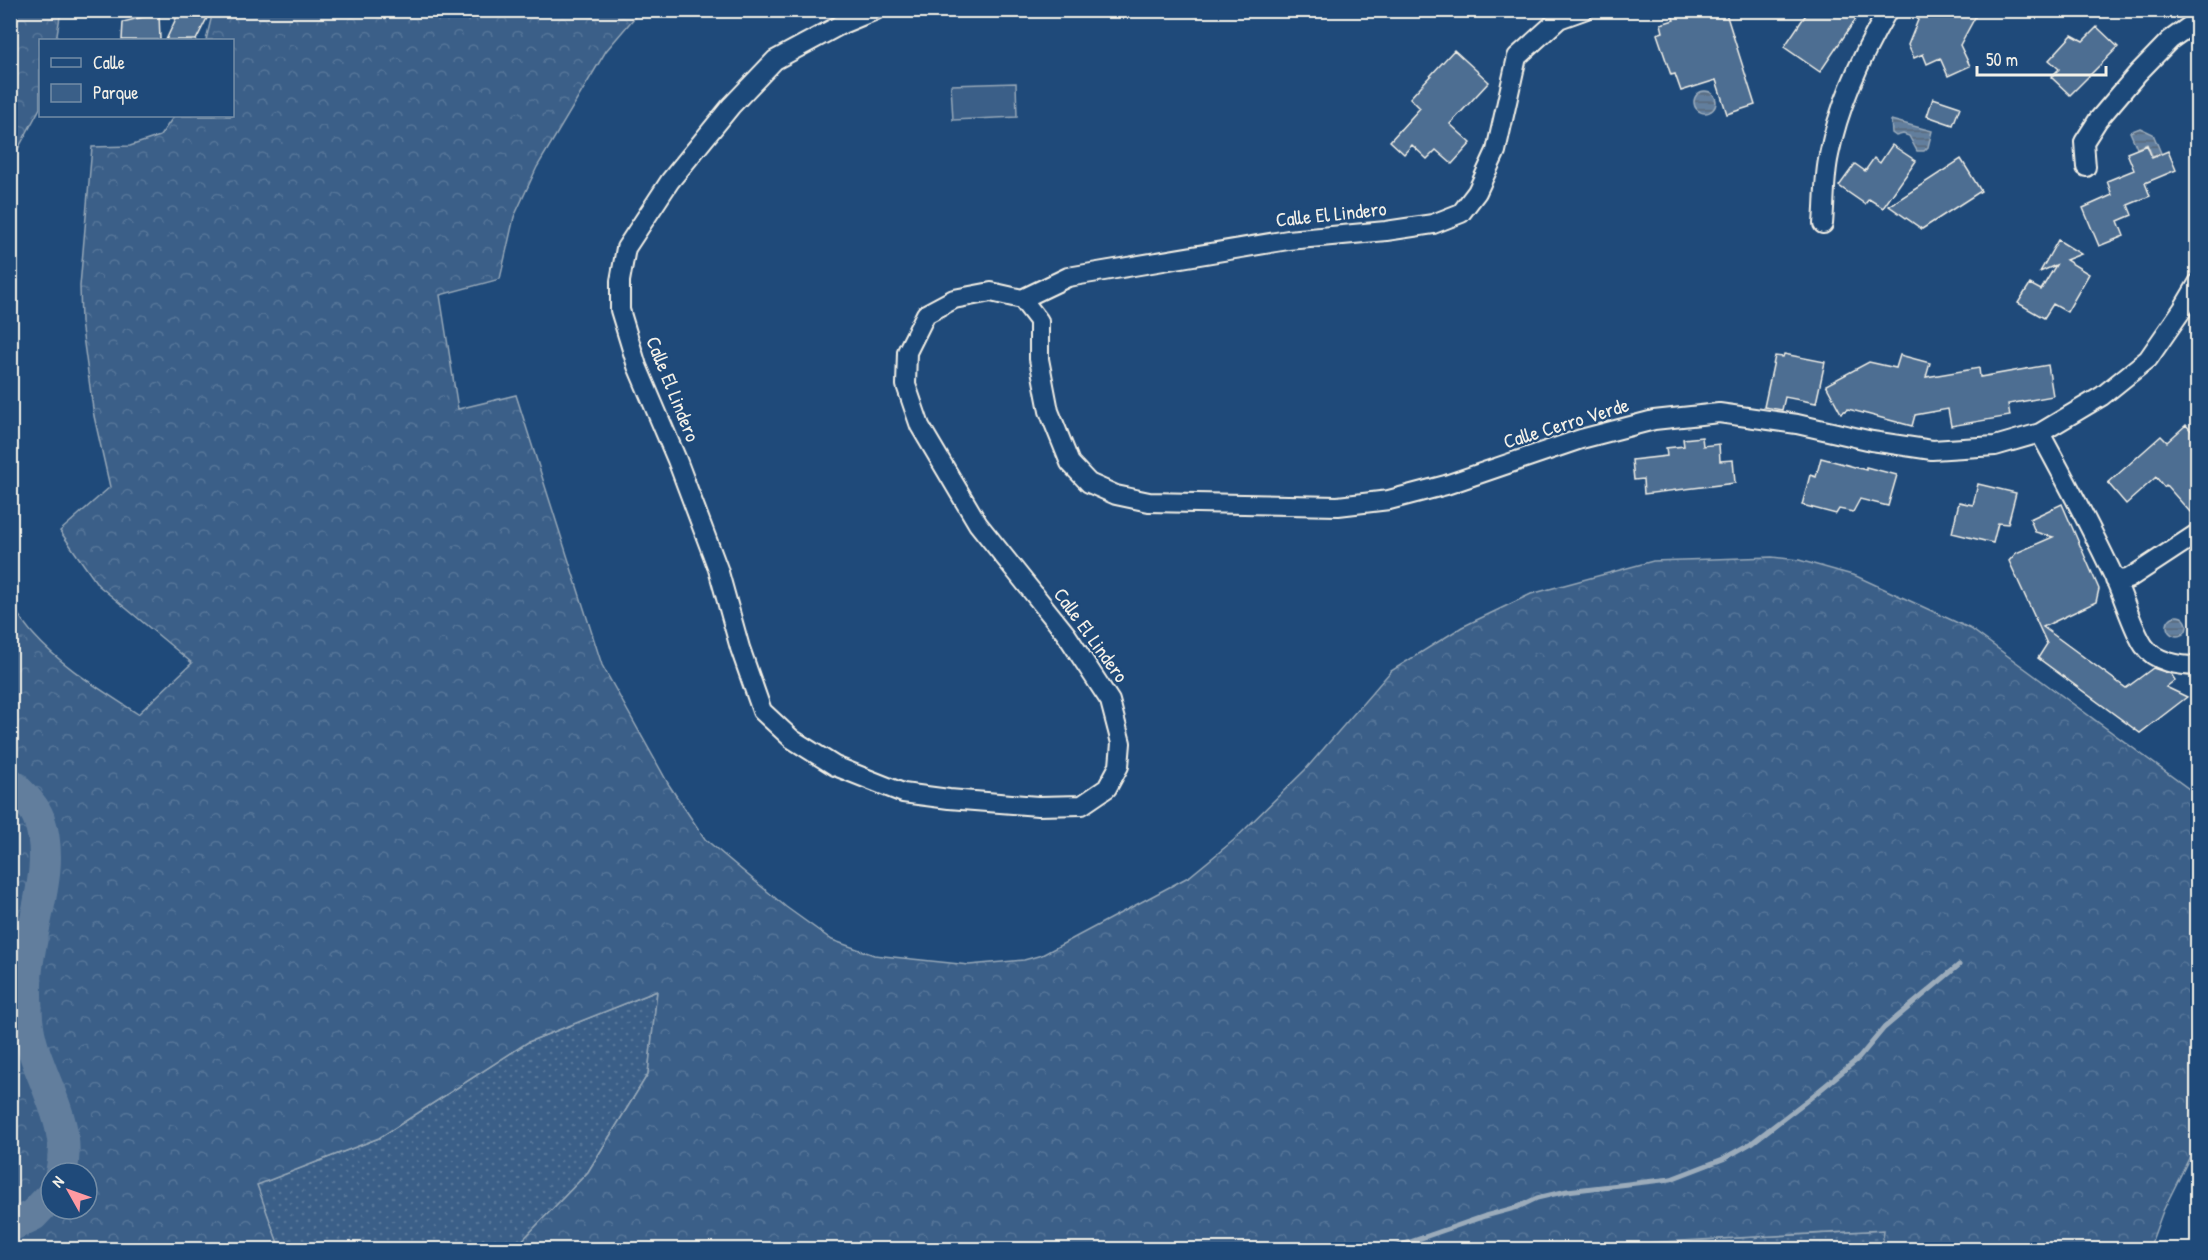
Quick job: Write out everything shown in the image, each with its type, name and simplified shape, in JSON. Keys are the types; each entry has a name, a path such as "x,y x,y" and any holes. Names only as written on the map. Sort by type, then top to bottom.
{"street":[{"name":"Calle El Lindero","path":"876,10 842,24 775,60 731,106 670,181 626,248 620,310 637,366 677,459 718,569 740,648 762,711 792,739 836,766 903,793 949,800 1038,806 1082,805 1107,788 1119,766 1121,743 1110,700 1066,634 978,524 920,426 906,385 907,352 926,314 954,299 991,292 1022,299 1068,277 1288,240 1386,231 1433,224 1461,213 1477,192 1496,151 1517,57 1559,19 1584,10"},
{"path":"1823,224 1828,157 1838,120 1870,42 1888,10"},
{"path":"2086,167 2084,142 2098,120 2170,40 2198,20"},
{"name":"Calle Cerro Verde","path":"1022,299 1039,321 1040,359 1049,411 1070,463 1089,483 1116,495 1149,502 1338,506 1389,500 1446,485 1581,439 1643,423 1719,413 1797,424 1872,441 1932,450 1995,446 2040,433 2102,396 2148,359 2198,283"},
{"path":"2040,433 2115,580 2144,647 2154,656 2174,664 2198,666"},
{"path":"2115,580 2128,579 2198,533"}],"green space":[{"path":"11,10 61,11 56,39 39,39 39,110 11,162"},
{"path":"213,11 640,11 606,51 537,167 514,217 500,279 440,295 458,409 516,395 602,665 669,785 705,839 786,907 832,940 874,955 969,965 1024,960 1042,955 1190,876 1234,840 1305,770 1391,671 1462,627 1531,594 1653,561 1772,557 1799,560 1856,576 1971,629 2197,795 2197,1142 2163,1211 2149,1249 1882,1249 1884,1230 1644,1243 1606,1250 514,1249 588,1172 648,1074 657,991 528,1042 379,1138 257,1185 280,1249 11,1249 11,604 44,646 83,677 138,714 192,663 98,585 60,531 110,487 94,416 81,322 80,286 92,147 130,146 160,136 173,117 234,117 234,39 206,39"},
{"path":"1016,83 1017,117 953,120 951,85"},
{"path":"657,991 648,1074 588,1172 514,1249 280,1249 256,1185 379,1138 528,1042"},
{"path":"1885,1230 1882,1249 1606,1250 1644,1243"}],"shaded area":[{"path":"1701,91 1709,91 1716,98 1716,106 1709,113 1701,113 1694,106 1694,98"},
{"path":"1891,120 1932,131 1928,147 1924,151 1917,151 1909,136 1903,134 1896,136 1892,133"},
{"path":"2140,128 2153,134 2161,153 2153,157 2147,144 2137,148 2130,132"},
{"path":"2177,616 2184,619 2187,626 2184,633 2177,636 2170,633 2167,626 2170,619"}],"building":[{"path":"180,10 211,10 196,39 166,39"},
{"path":"1686,10 1725,10 1755,105 1727,114 1716,80 1681,91 1675,74 1671,75 1657,34 1663,32 1661,24 1674,20 1672,15"},
{"path":"1809,10 1862,10 1820,72 1784,47"},
{"path":"1913,10 1979,10 1960,45 1970,66 1948,76 1940,58 1927,64 1923,54 1914,58 1908,45 1918,20"},
{"path":"159,13 160,39 122,39 123,22"},
{"path":"2097,27 2118,47 2070,95 2051,77 2059,69 2049,60 2072,35 2083,41"},
{"path":"1454,50 1489,82 1450,124 1471,143 1452,164 1436,150 1427,159 1412,145 1404,154 1390,141 1420,108 1410,98"},
{"path":"1933,98 1960,107 1953,125 1927,116"},
{"path":"1892,145 1916,161 1883,208 1869,199 1865,204 1839,186 1855,164 1865,171 1874,158 1880,163"},
{"path":"2147,145 2152,158 2168,151 2176,170 2145,183 2150,196 2128,205 2132,215 2118,221 2124,236 2099,246 2083,208 2112,195 2107,181 2134,170 2127,153"},
{"path":"1961,159 1981,191 1922,229 1889,206"},
{"path":"2058,240 2081,254 2066,260 2089,274 2067,312 2053,304 2044,318 2018,303 2030,284 2041,290 2056,265 2040,272"},
{"path":"1784,354 1825,362 1816,403 1785,397 1782,410 1764,407 1775,356 1783,357"},
{"path":"1900,355 1930,363 1926,377 1979,368 1980,377 2048,365 2053,396 2008,404 2010,416 1951,426 1948,409 1915,415 1912,426 1848,409 1841,413 1826,385 1869,362 1896,368"},
{"path":"2186,425 2198,438 2198,505 2190,512 2156,477 2126,504 2108,483 2161,436 2167,442"},
{"path":"1702,437 1703,446 1719,444 1720,461 1733,460 1735,483 1644,494 1643,479 1634,480 1632,460 1667,456 1666,448 1684,446 1683,439"},
{"path":"1821,458 1866,470 1866,467 1897,475 1888,506 1860,499 1853,512 1839,509 1836,514 1802,505 1810,475 1816,477"},
{"path":"1978,484 2016,493 2008,524 1998,523 1993,543 1952,533 1959,502 1973,505"},
{"path":"2062,504 2099,589 2096,602 2043,627 2126,688 2153,668 2171,674 2175,680 2166,687 2187,697 2140,733 2038,658 2047,644 2009,561 2016,553 2053,537 2035,532 2030,519"}],"waterway":[{"path":"10,783 34,809 44,837 44,874 27,968 26,1006 30,1038 62,1133 63,1161"},
{"path":"1387,1250 1518,1207 1537,1198 1567,1191 1671,1179 1723,1159 1753,1142 1859,1058 1884,1028 1959,965"},
{"path":"10,1226 33,1215 39,1209"}]}
